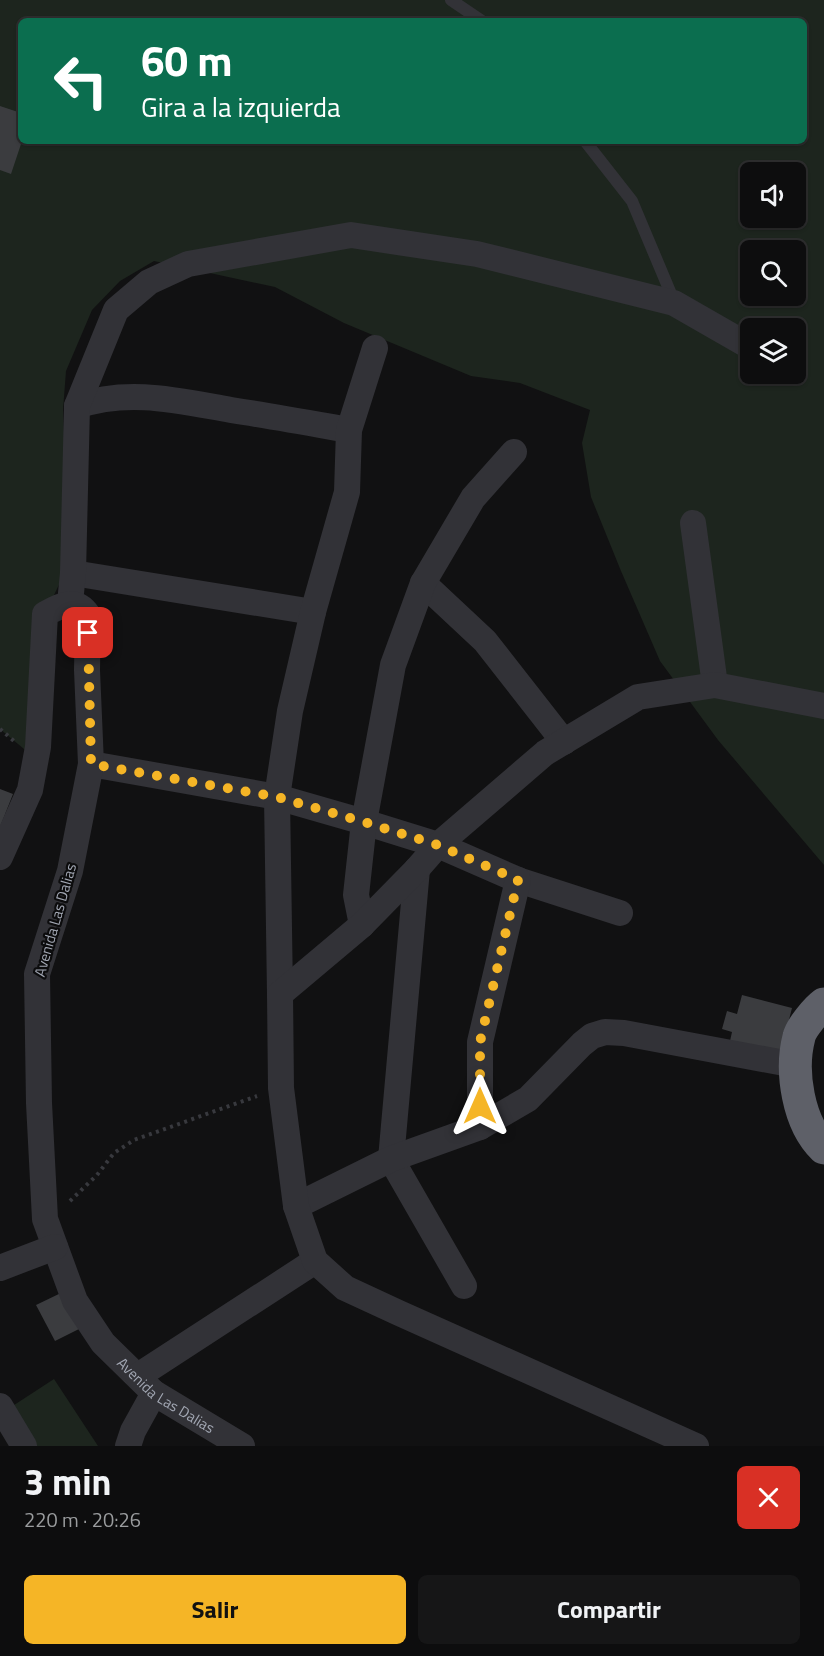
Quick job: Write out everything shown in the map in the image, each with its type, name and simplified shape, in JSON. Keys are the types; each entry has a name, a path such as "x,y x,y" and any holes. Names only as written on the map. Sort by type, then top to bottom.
{"highway":[{"path":"824,1004 817,1009 799,1035 795,1065 798,1100 810,1128 824,1148"}],"street":[{"path":"0,857 30,790 38,747 45,614 70,603 73,573 77,406 117,310 149,282 188,264 351,235 477,254 674,303 740,341"},
{"path":"375,348 349,430 346,492 313,612 290,711 277,797 281,1088 296,1206 315,1261 345,1288 696,1446"},
{"path":"77,406 92,401 154,397 349,430"},
{"path":"362,925 356,895 364,822 393,665 423,583 473,498 514,452"},
{"path":"693,523 715,686"},
{"path":"73,573 313,612"},
{"path":"423,583 485,641 564,742"},
{"name":"Avenida Las Dalias","path":"70,603 83,608 88,615 87,670 91,764 70,871 37,974 39,1102 45,1219 75,1301 103,1342 146,1385 242,1446"},
{"path":"280,994 362,925 438,845 545,753 638,697 715,686 824,706"},
{"path":"91,764 277,797 438,845 518,880 620,913"},
{"path":"417,869 391,1159 464,1286"},
{"path":"480,1127 480,1042 518,880"},
{"path":"296,1206 391,1159 480,1127 528,1099 582,1044 592,1036 605,1032 795,1065"},
{"path":"0,1268 55,1247"},
{"path":"128,1446 146,1385 315,1261"},
{"path":"0,1406 24,1446"}],"lane":[{"path":"451,0 478,18"},
{"path":"587,144 632,201 674,303"}],"path":[{"path":"45,1219 69,1202 98,1175 114,1153 134,1140 281,1088"}],"shaded area":[{"path":"0,0 824,0 824,865 718,740 660,661 591,497 582,443 590,410 520,383 471,376 344,323 275,287 154,261 120,281 92,310 66,371 63,410 65,461 75,551 45,614 36,759 0,729"},
{"path":"54,1379 98,1446 33,1446 8,1409"}],"building":[{"path":"0,106 18,112 18,144 21,144 11,174 0,170"},
{"path":"0,789 13,794 0,827"},
{"path":"742,995 792,1008 780,1055 730,1041 732,1032 722,1029 727,1011 737,1014"},
{"path":"63,1292 81,1328 55,1341 36,1305"}],"route":[{"path":"88,633 87,670 91,764 277,797 438,845 518,880 480,1042 480,1106"}]}
